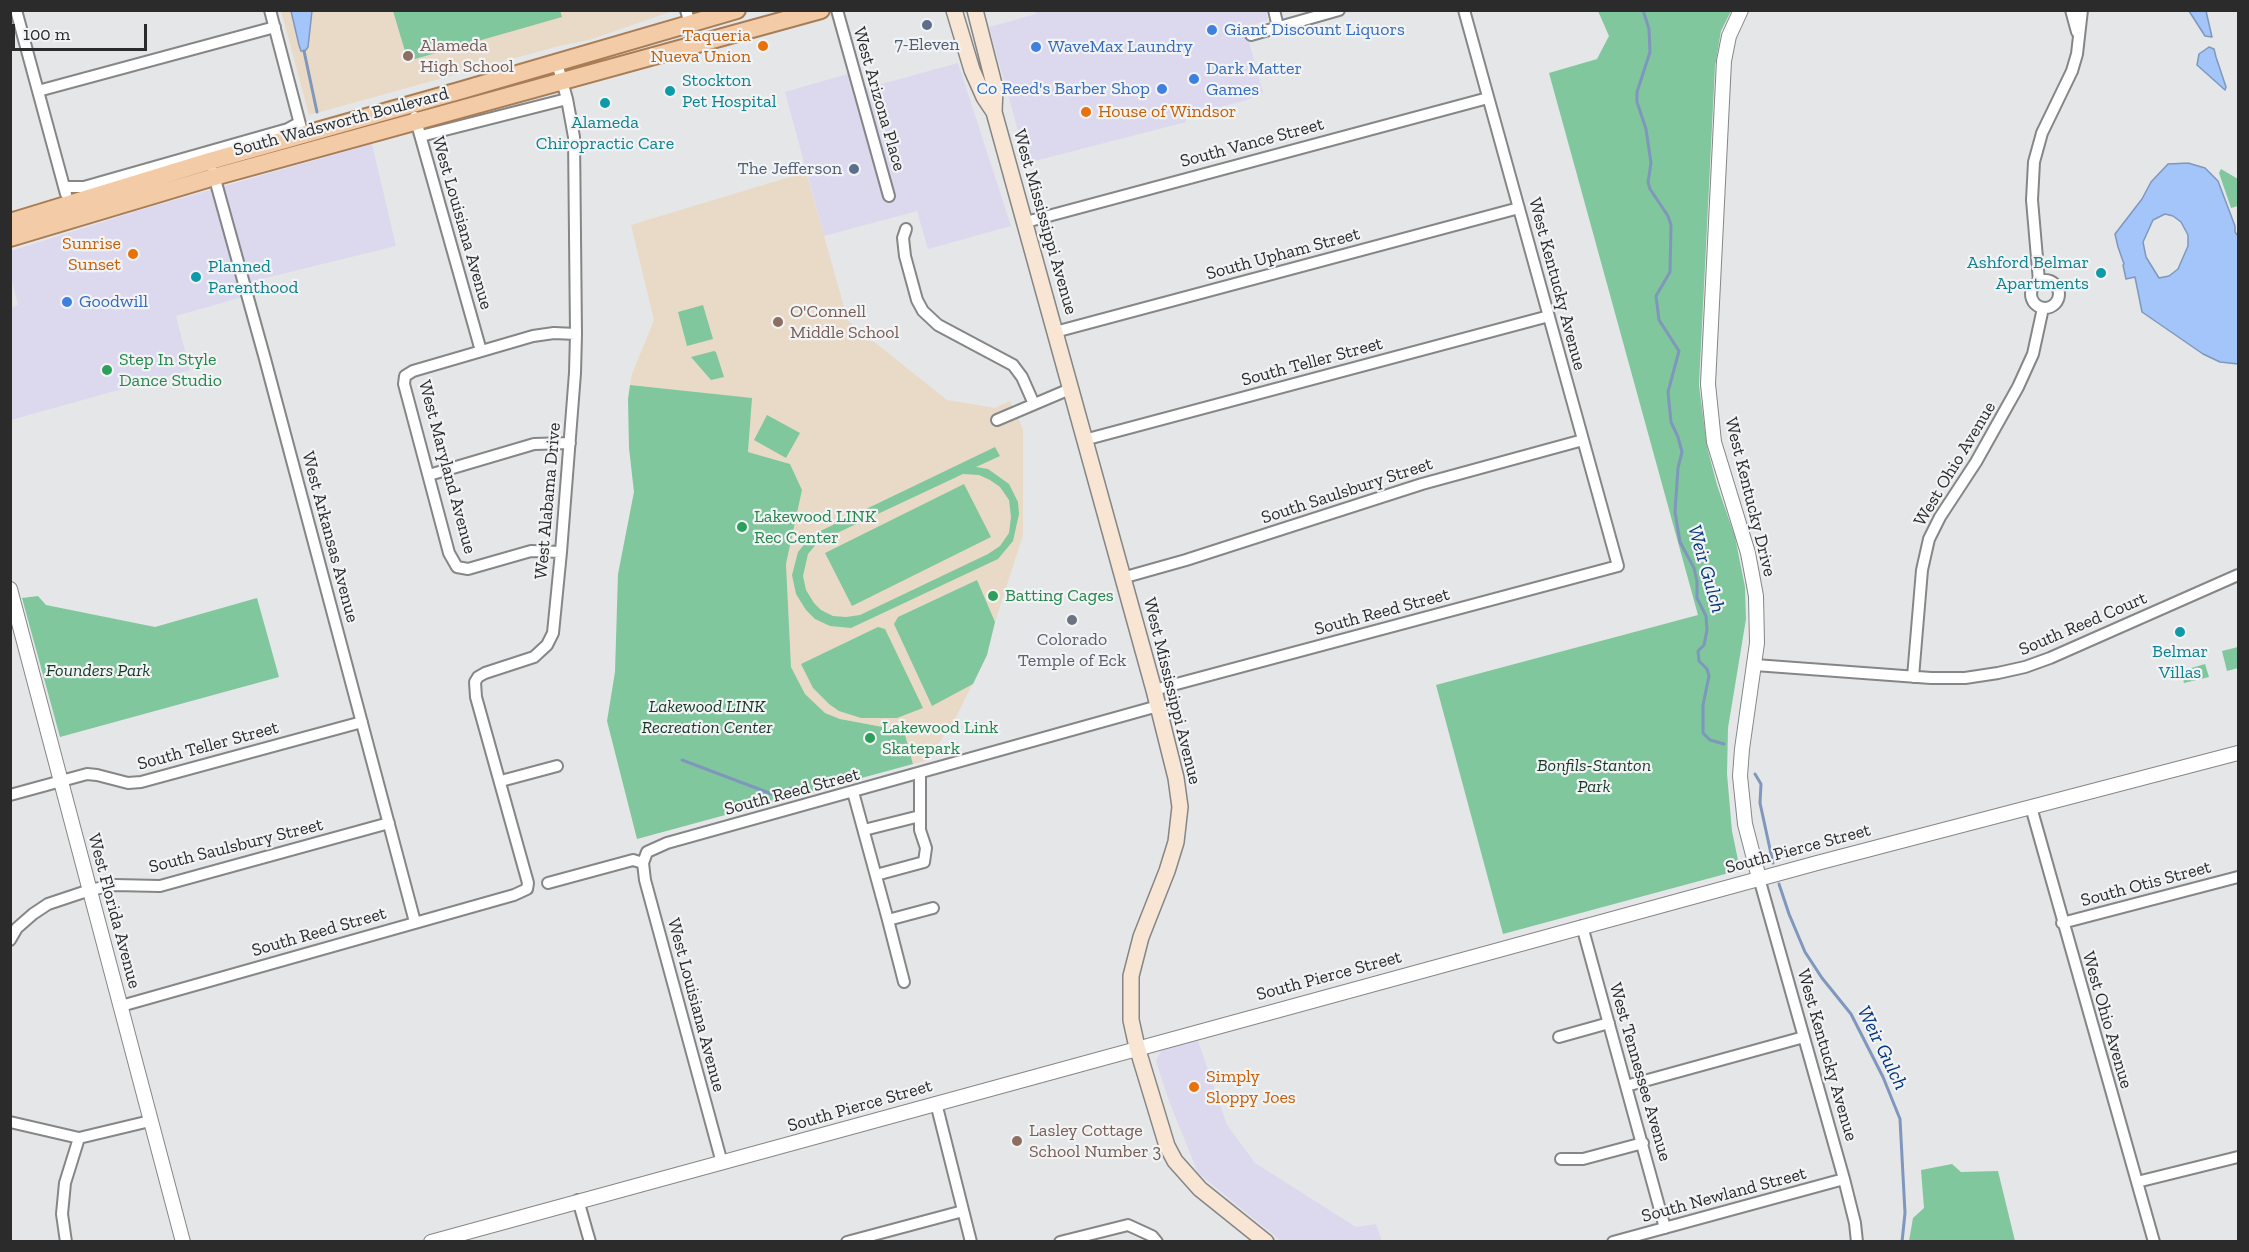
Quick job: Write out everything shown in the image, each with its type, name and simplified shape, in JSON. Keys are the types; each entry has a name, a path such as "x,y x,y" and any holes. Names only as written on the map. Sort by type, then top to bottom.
{"main road":[{"name":"South Wadsworth Boulevard","path":"10,238 72,212 210,161 557,63 688,17 737,10"},
{"name":"South Wadsworth Boulevard","path":"10,222 72,212 214,177 303,136 418,129 562,81 821,10"},
{"name":"West Mississippi Avenue","path":"954,10 975,78 994,112 1026,222 1176,778 1180,807 1179,823 1167,871 1133,962 1130,1004 1137,1047 1167,1146 1175,1161 1200,1189 1266,1242"},
{"name":"West Mississippi Avenue","path":"975,10 993,78 996,96 994,112"},
{"path":"637,60 652,49 688,35 691,30 688,17"}],"street":[{"path":"16,10 72,212"},
{"path":"270,10 303,136"},
{"name":"West Arizona Place","path":"837,10 889,196"},
{"path":"1274,10 1278,27"},
{"path":"1251,34 1339,10"},
{"name":"West Kentucky Avenue","path":"1464,10 1618,566"},
{"path":"2071,10 2078,35"},
{"path":"2040,281 2032,200 2034,162 2044,127 2072,71 2077,54 2082,10"},
{"name":"West Kentucky Drive","path":"1739,13 1729,36 1724,73 1708,384 1711,423 1719,462 1755,583 1758,632 1740,776 1745,824 1760,878"},
{"path":"38,91 274,27"},
{"name":"West Alabama Drive","path":"527,889 528,883 501,781 476,697 475,682 485,673 534,657 547,645 553,633 570,443 576,334 575,148 567,99 557,63"},
{"name":"South Vance Street","path":"1026,222 1488,98"},
{"name":"South Wadsworth Boulevard","path":"418,129 567,99"},
{"name":"West Louisiana Avenue","path":"411,105 481,351"},
{"name":"South Wadsworth Boulevard","path":"64,187 84,187 288,129 303,136"},
{"name":"West Arkansas Avenue","path":"210,161 265,358 415,922"},
{"name":"South Upham Street","path":"1055,332 1519,208"},
{"path":"906,229 903,238 905,256 922,312 938,325 1013,365 1022,377 1034,404"},
{"path":"2040,281 2052,282 2058,287 2060,294 2054,306 2043,308 2035,304 2031,296 2032,287 2040,281"},
{"name":"West Ohio Avenue","path":"1913,677 1922,570 1929,539 2018,387 2033,354 2043,308"},
{"name":"South Teller Street","path":"1084,440 1549,316"},
{"path":"481,351 533,336 554,333 576,334"},
{"name":"West Maryland Avenue","path":"481,351 413,371 405,376 404,384 449,554 457,567 468,569 531,551 561,552"},
{"path":"997,420 1070,389"},
{"name":"South Saulsbury Street","path":"1122,578 1204,555 1430,482 1583,440"},
{"path":"429,476 534,444 570,443"},
{"name":"South Reed Street","path":"1154,690 1618,566"},
{"name":"South Reed Court","path":"1755,665 1913,677 1965,678 2025,667 2238,575"},
{"name":"West Florida Avenue","path":"10,589 183,1242"},
{"name":"South Reed Street","path":"548,883 644,859 650,849 667,843 1158,706"},
{"name":"South Teller Street","path":"61,781 93,774 124,783 141,782 362,722"},
{"name":"South Pierce Street","path":"431,1242 462,1237 578,1200 722,1163 1582,926 2238,753"},
{"path":"501,781 557,766"},
{"path":"876,875 924,862 926,848 920,830 920,774"},
{"path":"10,795 61,781"},
{"path":"853,792 904,982"},
{"name":"West Ohio Avenue","path":"2031,807 2154,1242"},
{"path":"864,830 920,816"},
{"name":"South Saulsbury Street","path":"10,940 17,928 48,904 90,890 114,885 160,886 389,823"},
{"name":"West Louisiana Avenue","path":"644,859 645,880 722,1163"},
{"name":"West Kentucky Avenue","path":"1760,878 1844,1179 1855,1223 1857,1242"},
{"name":"South Otis Street","path":"2062,923 2238,878"},
{"name":"South Reed Street","path":"121,1006 514,895 527,889"},
{"path":"888,920 933,908"},
{"name":"West Tennessee Avenue","path":"1582,926 1665,1228"},
{"path":"1558,1037 1609,1023"},
{"path":"1626,1086 1804,1037"},
{"path":"936,1103 971,1242"},
{"path":"10,1122 79,1138 150,1120"},
{"path":"66,1242 62,1214 65,1183 79,1138"},
{"path":"1561,1159 1583,1159 1643,1143"},
{"path":"2137,1182 2238,1157"},
{"name":"South Newland Street","path":"1613,1242 1844,1179"},
{"path":"578,1200 590,1242"},
{"path":"847,1242 963,1211"},
{"path":"1060,1242 1128,1225 1155,1239"}],"shaded area":[{"name":"Alameda High School","path":"281,11 673,11 589,40 559,46 309,115"},
{"path":"1035,11 1266,11 1267,20 1245,28 1263,93 1247,100 1186,116 1186,122 1027,163 989,27 1036,14"},
{"path":"958,63 1011,226 928,249 917,211 824,236 785,92 854,72 860,90"},
{"path":"372,144 396,246 253,281 239,298 176,316 190,370 11,420 11,308 18,305 11,277 11,251 147,208"},
{"path":"806,172 848,321 947,400 995,408 1010,401 1023,429 1023,535 995,622 987,655 955,719 928,760 913,764 904,731 840,719 825,713 805,694 791,667 786,564 802,490 790,464 748,452 751,399 630,385 632,374 654,320 631,225"},
{"path":"1198,1041 1227,1125 1255,1163 1356,1227 1376,1224 1382,1241 1281,1241 1198,1173 1169,1101 1156,1061 1162,1049"}],"green space":[{"path":"560,10 562,17 408,61 393,11"},
{"name":"Bonfils-Stanton Park","path":"1598,11 1731,11 1721,31 1715,66 1699,385 1707,447 1735,537 1745,587 1746,619 1728,728 1727,774 1732,831 1740,870 1503,934 1436,685 1698,615 1549,73 1597,59 1609,36"},
{"path":"2221,169 2238,179 2238,206 2231,208 2219,173"},
{"path":"703,305 713,339 687,346 678,312"},
{"path":"714,351 724,377 711,380 691,357"},
{"name":"Lakewood LINK Recreation Center","path":"630,385 752,398 748,452 790,464 802,490 786,564 791,667 805,694 825,713 840,719 904,731 913,764 637,839 607,721 615,672 618,574 634,492 629,448"},
{"path":"767,415 800,433 786,458 754,440"},
{"path":"995,447 1000,456 976,467 988,469 1009,484 1018,502 1019,514 1013,541 998,559 851,628 830,626 815,619 796,594 792,575 798,552 812,535","holes":["963,474 979,475 1000,487 1009,500 1011,517 1009,533 1000,546 988,554 860,615 833,616 821,610 814,603 806,590 803,576 808,554 818,542"]},
{"path":"964,484 991,537 852,606 825,553"},
{"path":"977,580 995,622 987,655 973,684 932,706 894,624 898,617"},
{"name":"Founders Park","path":"38,596 46,605 155,627 257,598 279,677 60,737 22,598"},
{"path":"878,627 885,629 923,708 897,718 861,718 839,711 813,688 801,664"},
{"path":"2238,647 2238,668 2227,671 2222,651"},
{"path":"2205,664 2209,677 2184,683 2181,671"},
{"path":"1952,1164 1961,1172 1998,1171 2015,1241 1909,1241 1913,1218 1924,1208 1921,1170"}],"water":[{"path":"291,11 312,11 308,47 305,51 301,51"},
{"path":"2189,11 2206,11 2212,37 2205,36"},
{"path":"2209,47 2214,49 2225,90 2197,65 2199,54"},
{"path":"2188,163 2205,168 2218,181 2235,226 2238,236 2238,364 2220,362 2203,354 2142,312 2135,277 2126,279 2115,234 2142,199 2151,182 2168,164","holes":["2165,214 2181,222 2188,235 2188,246 2178,269 2169,276 2159,278 2146,257 2143,242 2153,220"]}],"waterway":[{"name":"Weir Gulch","path":"1643,10 1649,29 1650,52 1637,92 1637,102 1646,129 1651,163 1648,182 1671,225 1670,272 1656,296 1659,320 1679,351 1668,392 1671,422 1682,452 1678,468 1675,512 1680,542 1694,568 1697,598 1706,616 1707,630 1704,645 1698,651 1699,661 1707,669 1709,676 1703,705 1703,733 1710,740 1724,744"},
{"path":"304,51 317,112"},
{"path":"682,760 772,794 782,793 791,788"},
{"name":"Weir Gulch","path":"1755,774 1761,784 1760,803 1773,863"},
{"name":"Weir Gulch","path":"1779,884 1805,952 1822,978 1851,1014 1883,1077 1900,1119 1905,1213 1902,1242"}],"place":[{"name":"7-Eleven","path":"927,25"},
{"name":"Giant Discount Liquors","path":"1212,30"},
{"name":"Taqueria Nueva Union","path":"763,46"},
{"name":"WaveMax Laundry","path":"1036,47"},
{"name":"Alameda High School","path":"408,56"},
{"name":"Dark Matter Games","path":"1194,79"},
{"name":"Co Reed's Barber Shop","path":"1162,89"},
{"name":"Stockton Pet Hospital","path":"670,91"},
{"name":"Alameda Chiropractic Care","path":"605,103"},
{"name":"House of Windsor","path":"1086,112"},
{"name":"The Jefferson","path":"854,169"},
{"name":"Sunrise Sunset","path":"133,254"},
{"name":"Ashford Belmar Apartments","path":"2101,273"},
{"name":"Planned Parenthood","path":"196,277"},
{"name":"Goodwill","path":"67,302"},
{"name":"O'Connell Middle School","path":"778,322"},
{"name":"Step In Style Dance Studio","path":"107,370"},
{"name":"Lakewood LINK Rec Center","path":"742,527"},
{"name":"Batting Cages","path":"993,596"},
{"name":"Colorado Temple of Eck","path":"1072,620"},
{"name":"Belmar Villas","path":"2180,632"},
{"name":"Lakewood Link Skatepark","path":"870,738"},
{"name":"Simply Sloppy Joes","path":"1194,1087"},
{"name":"Lasley Cottage School Number 3","path":"1017,1141"}]}
